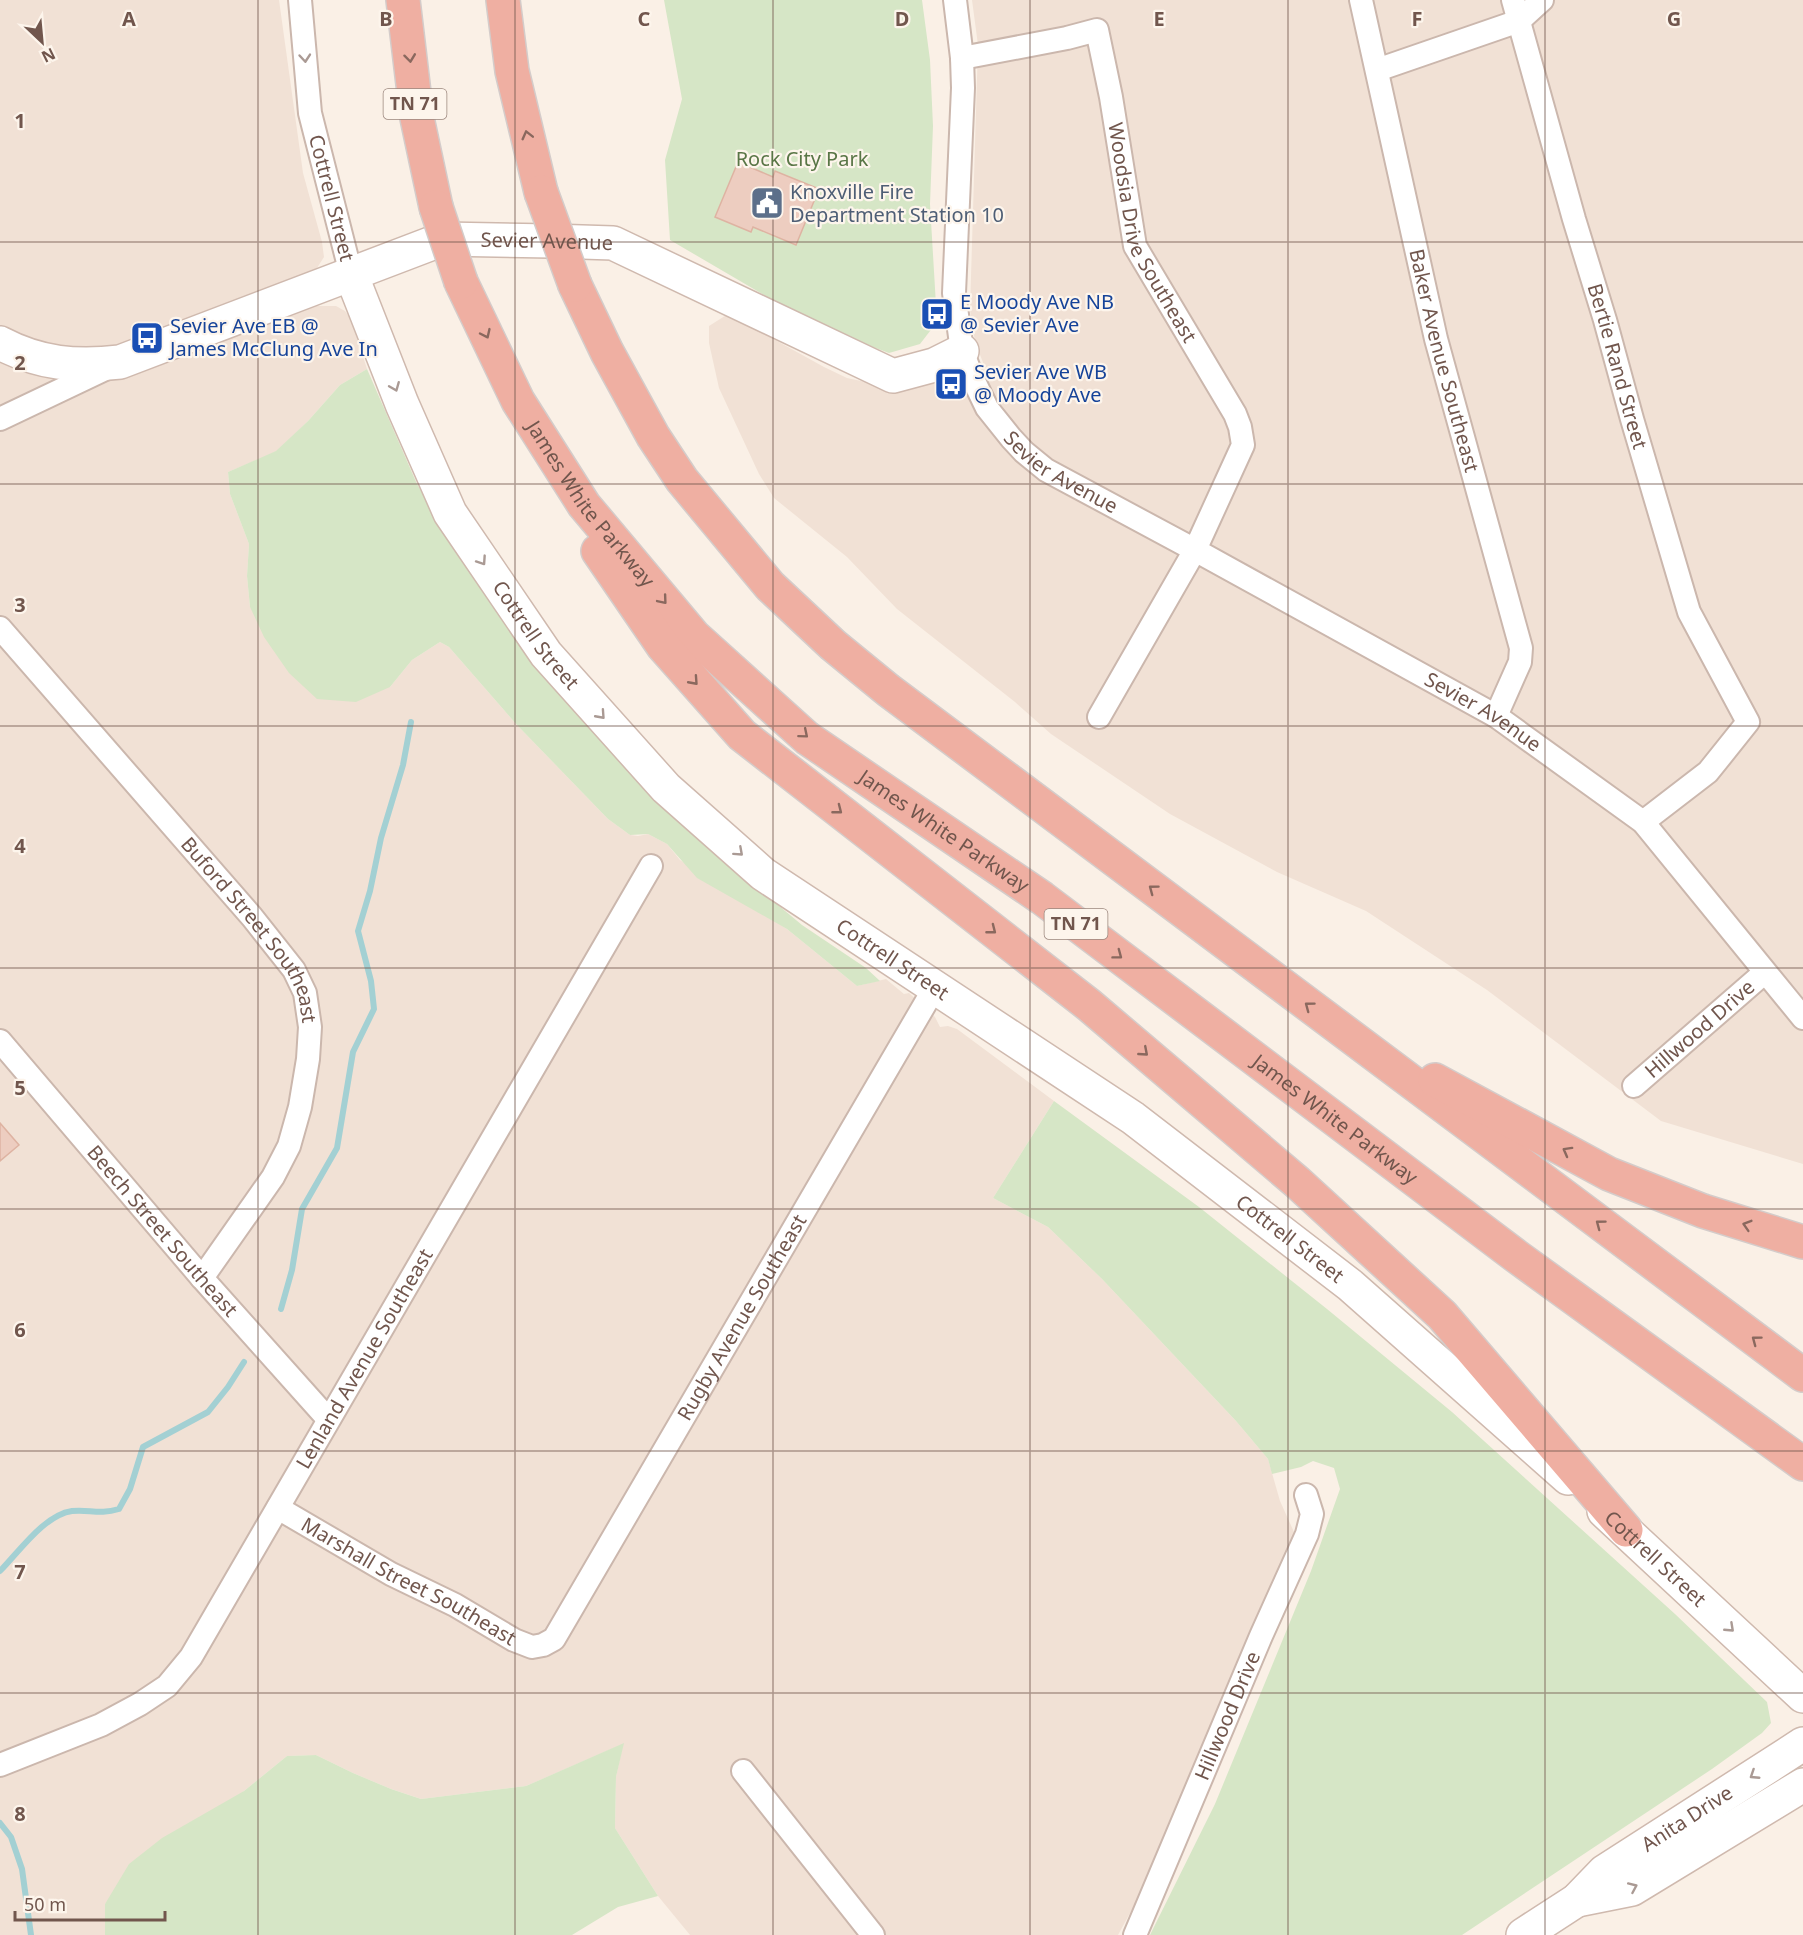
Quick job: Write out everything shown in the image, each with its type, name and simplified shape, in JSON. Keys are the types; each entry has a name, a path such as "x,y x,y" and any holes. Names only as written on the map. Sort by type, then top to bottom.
{"highway":[{"name":"James White Parkway","path":"403,0 417,118 436,207 461,282 518,401 584,505 694,636 807,738 1042,898 1516,1257 1803,1464"},
{"path":"503,0 512,71 541,192 575,285 607,352 653,436 682,480 770,586 833,645 888,690 1803,1376"},
{"path":"518,401 584,530 663,646 742,735 1089,1005 1297,1182 1442,1315 1626,1530"},
{"path":"1337,1027 1609,1174 1702,1211 1803,1242"}],"street":[{"name":"Cottrell Street","path":"300,0 310,113 351,274 402,404 450,513 546,654 666,788 763,874 1133,1118 1350,1285 1626,1530 1803,1696"},
{"path":"955,0 962,58 962,133 954,293 962,351"},
{"name":"Baker Avenue Southeast","path":"1361,0 1436,339 1521,648 1520,662 1496,716"},
{"path":"1377,70 1542,0"},
{"name":"Bertie Rand Street","path":"1516,10 1574,219 1689,612 1748,722 1708,772 1642,822"},
{"name":"Woodsia Drive Southeast","path":"962,58 1097,30 1112,97 1135,246 1235,414 1240,427 1243,445 1195,550"},
{"name":"Sevier Avenue","path":"0,343 44,361 94,365 120,362 443,239 613,243 893,376 934,364 962,351 987,408 1024,452 1046,470 1496,716 1642,822 1803,1018"},
{"path":"0,419 120,362"},
{"path":"1100,717 1195,550"},
{"name":"Buford Street Southeast","path":"0,628 252,917 294,970 305,993 310,1027 308,1059 300,1107 289,1146 273,1177 202,1278"},
{"name":"Lenland Avenue Southeast","path":"0,1765 101,1725 140,1704 167,1686 191,1657 651,866"},
{"name":"Hillwood Drive","path":"1634,1086 1764,973"},
{"name":"Rugby Avenue Southeast","path":"543,1645 554,1639 569,1615 935,987"},
{"name":"Beech Street Southeast","path":"0,1041 202,1278 328,1419"},
{"name":"Hillwood Drive","path":"1135,1935 1261,1636 1307,1534 1312,1514 1306,1495"},
{"name":"Marshall Street Southeast","path":"278,1508 391,1574 455,1605 514,1640 532,1647 543,1645"},
{"name":"Anita Drive","path":"1523,1935 1577,1900 1604,1872 1803,1744"},
{"path":"743,1771 873,1935"},
{"name":"Anita Drive","path":"1577,1900 1632,1889 1803,1785"}],"shaded area":[{"path":"0,0 279,0 303,173 324,257 317,268 304,274 316,306 336,306 345,311 351,319 367,369 340,385 276,452 228,472 230,494 249,544 247,576 250,607 390,687 412,660 440,642 449,647 517,725 608,819 630,835 648,834 667,844 680,860 787,929 857,986 886,979 904,994 909,993 935,1017 940,1027 948,1026 957,1029 1054,1101 993,1198 1048,1227 1102,1279 1236,1421 1268,1459 1280,1501 1294,1532 1273,1594 1174,1812 1141,1893 1118,1935 690,1935 658,1896 615,1828 616,1777 623,1744 526,1786 421,1799 391,1789 316,1755 287,1756 105,1904 105,1935 0,1935"},
{"path":"972,0 1803,0 1803,1164 1661,1121 1487,990 1366,911 1277,872 1170,814 1051,734 1015,702 897,609 847,557 774,498 759,474 719,388 709,343 709,326 728,314 847,378 880,385 937,382 951,376 955,379 984,365 975,342 970,310 978,45"}],"green space":[{"name":"Rock City Park","path":"664,0 922,0 930,60 933,126 930,204 937,322 920,344 889,353 817,326 670,240 665,160 682,99"},
{"path":"367,369 417,484 463,560 724,860 802,925 866,968 880,981 857,986 787,929 697,878 667,844 648,834 630,835 608,819 517,725 449,647 440,642 412,660 390,687 356,702 317,699 289,673 264,637 250,607 247,576 249,544 230,494 228,472 276,451 308,421 340,385"},
{"path":"1054,1101 1199,1207 1452,1412 1675,1614 1767,1702 1771,1723 1762,1733 1712,1769 1462,1935 1150,1935 1215,1804 1311,1571 1340,1489 1334,1468 1313,1461 1301,1467 1272,1474 1268,1459 1236,1421 1102,1279 1048,1227 993,1198"},
{"path":"624,1743 616,1777 615,1828 658,1896 618,1907 572,1935 105,1935 105,1904 129,1864 162,1838 244,1791 287,1756 316,1755 391,1789 421,1799 526,1786"}],"building":[{"name":"Knoxville Fire Department Station 10","path":"738,162 773,177 775,171 819,189 796,245 753,227 751,232 715,217"},
{"path":"0,1123 19,1145 0,1161"}],"waterway":[{"path":"281,1309 292,1270 302,1209 337,1148 353,1052 374,1009 371,981 358,931 370,891 381,838 403,765 411,722"},
{"path":"0,1571 52,1519 72,1511 106,1512 119,1509 130,1489 143,1447 208,1412 244,1362"},
{"path":"0,1823 11,1837 22,1869 31,1935"}],"place":[{"name":"Knoxville Fire Department Station 10","path":"767,203"},
{"name":"E Moody Ave NB @ Sevier Ave","path":"937,314"},
{"name":"Sevier Ave EB @ James McClung Ave In","path":"147,338"},
{"name":"Sevier Ave WB @ Moody Ave","path":"951,384"}]}
